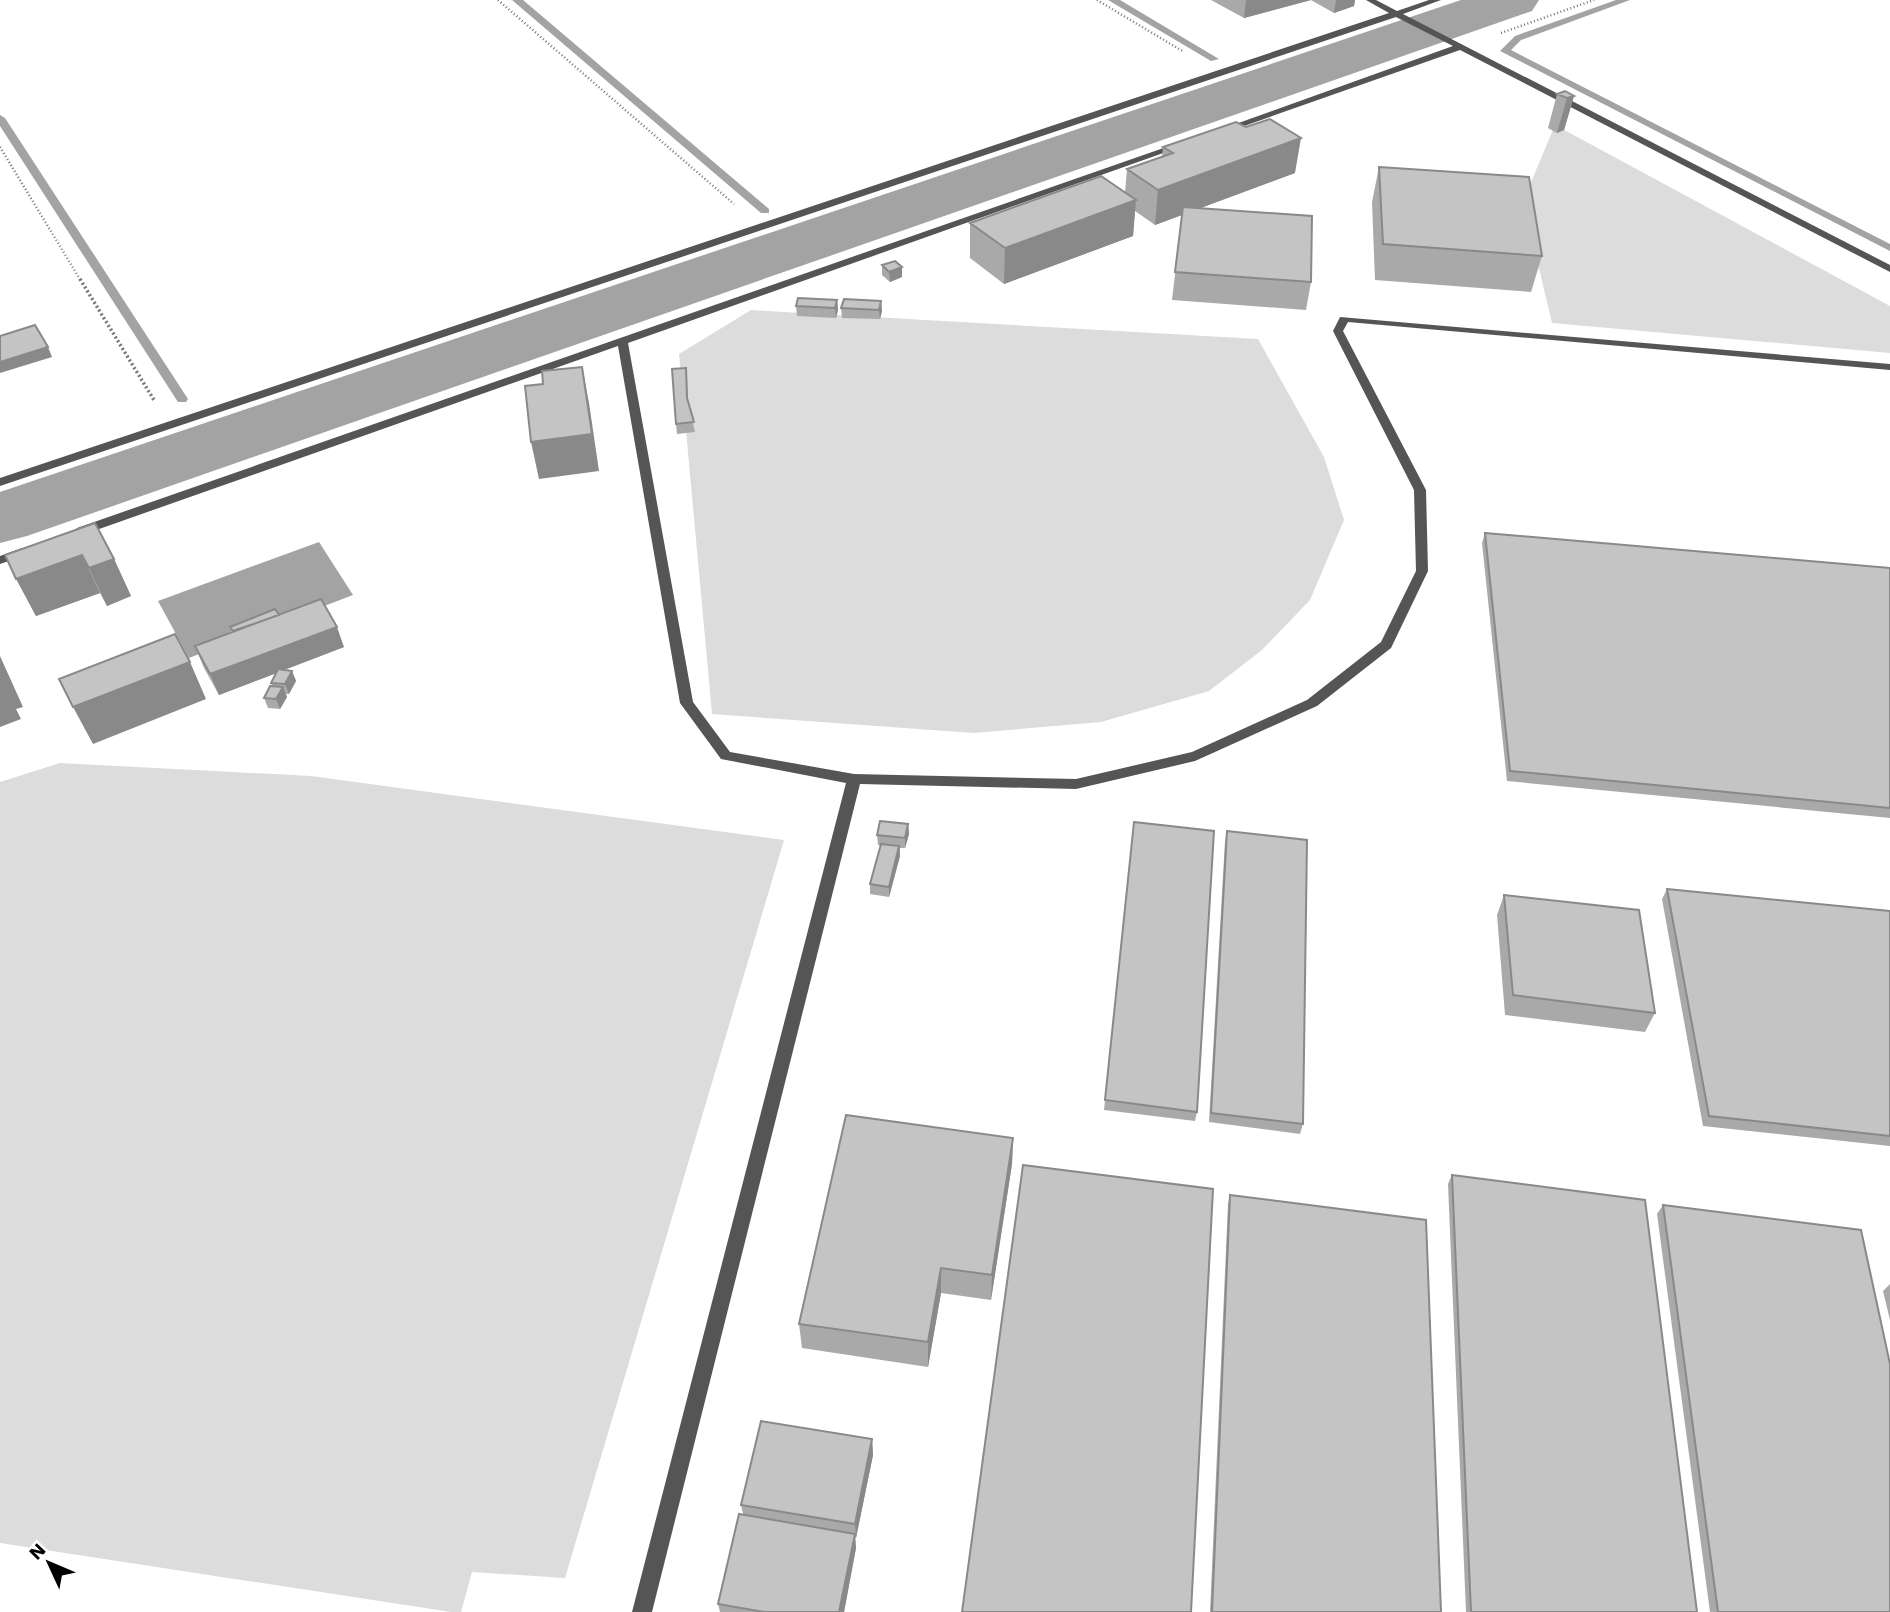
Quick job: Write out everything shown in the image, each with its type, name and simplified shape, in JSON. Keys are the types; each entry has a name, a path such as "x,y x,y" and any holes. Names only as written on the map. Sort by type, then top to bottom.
{"street":[{"path":"1370,0 1890,269"},
{"path":"0,482 1400,15 1437,0"},
{"path":"1211,134 1455,44"},
{"path":"65,537 1185,143"},
{"path":"622,340 687,703 726,756 854,779 1076,784 1195,756 1312,703 1386,645 1422,572 1420,490 1338,331 1344,319 1890,367"},
{"path":"0,560 39,546"},
{"path":"642,1612 854,779"}],"path":[{"path":"498,0 761,227"},
{"path":"1097,0 1221,74"},
{"path":"1455,44 1594,0"},
{"path":"0,147 169,425"}],"shaded area":[{"path":"1555,125 1890,306 1890,353 1552,323 1523,201"},
{"path":"751,310 1258,339 1324,457 1344,520 1310,600 1262,650 1209,691 1101,722 974,733 712,714 679,354"},
{"path":"319,542 353,595 189,658 158,601"},
{"path":"60,763 311,776 784,840 565,1578 472,1572 461,1612 451,1612 0,1543 0,782"}],"building":[{"path":"1565,91 1574,96 1567,98 1557,94"},
{"path":"1270,119 1301,138 1158,190 1127,169 1173,153 1163,147 1236,122 1246,127"},
{"path":"1379,167 1529,177 1542,256 1383,244"},
{"path":"1101,176 1136,200 1005,248 970,223"},
{"path":"1183,207 1312,216 1311,282 1175,272"},
{"path":"895,261 902,267 889,272 882,265"},
{"path":"798,298 837,300 835,308 796,306"},
{"path":"844,299 881,301 879,310 841,308"},
{"path":"35,325 48,347 0,362 0,336"},
{"path":"582,367 592,434 531,442 525,386 543,384 542,371"},
{"path":"686,368 687,398 694,422 676,424 672,369"},
{"path":"95,523 114,559 89,568 82,555 16,579 5,555"},
{"path":"1485,533 1890,568 1890,808 1510,771"},
{"path":"321,599 337,627 210,674 195,646"},
{"path":"275,609 279,615 233,631 230,627"},
{"path":"175,634 190,662 73,707 59,679"},
{"path":"278,669 292,671 285,684 271,683"},
{"path":"270,686 283,687 276,699 264,698"},
{"path":"880,821 908,824 905,838 877,835"},
{"path":"1134,822 1214,831 1197,1112 1105,1100"},
{"path":"1227,831 1307,840 1303,1124 1211,1113"},
{"path":"881,844 899,846 889,887 870,884"},
{"path":"1667,889 1890,911 1890,1136 1709,1116"},
{"path":"1504,895 1639,910 1655,1013 1513,995"},
{"path":"846,1115 1013,1138 992,1275 941,1268 928,1342 799,1324"},
{"path":"1023,1165 1213,1189 1191,1612 962,1612"},
{"path":"1452,1175 1645,1200 1697,1612 1471,1612"},
{"path":"1230,1195 1426,1220 1441,1612 1212,1612"},
{"path":"1663,1205 1861,1230 1890,1364 1890,1612 1718,1612"},
{"path":"761,1421 872,1439 855,1524 741,1505"},
{"path":"739,1514 855,1534 839,1612 764,1612 718,1604"}],"waterway":[{"path":"517,0 765,211"},
{"path":"1113,0 1214,59"},
{"path":"0,519 1513,0"},
{"path":"1625,0 1518,38 1505,51 1890,248"},
{"path":"1447,22 1464,31"},
{"path":"1251,81 1260,86"},
{"path":"0,118 182,399"},
{"path":"793,234 804,243"},
{"path":"200,432 209,447"}]}
